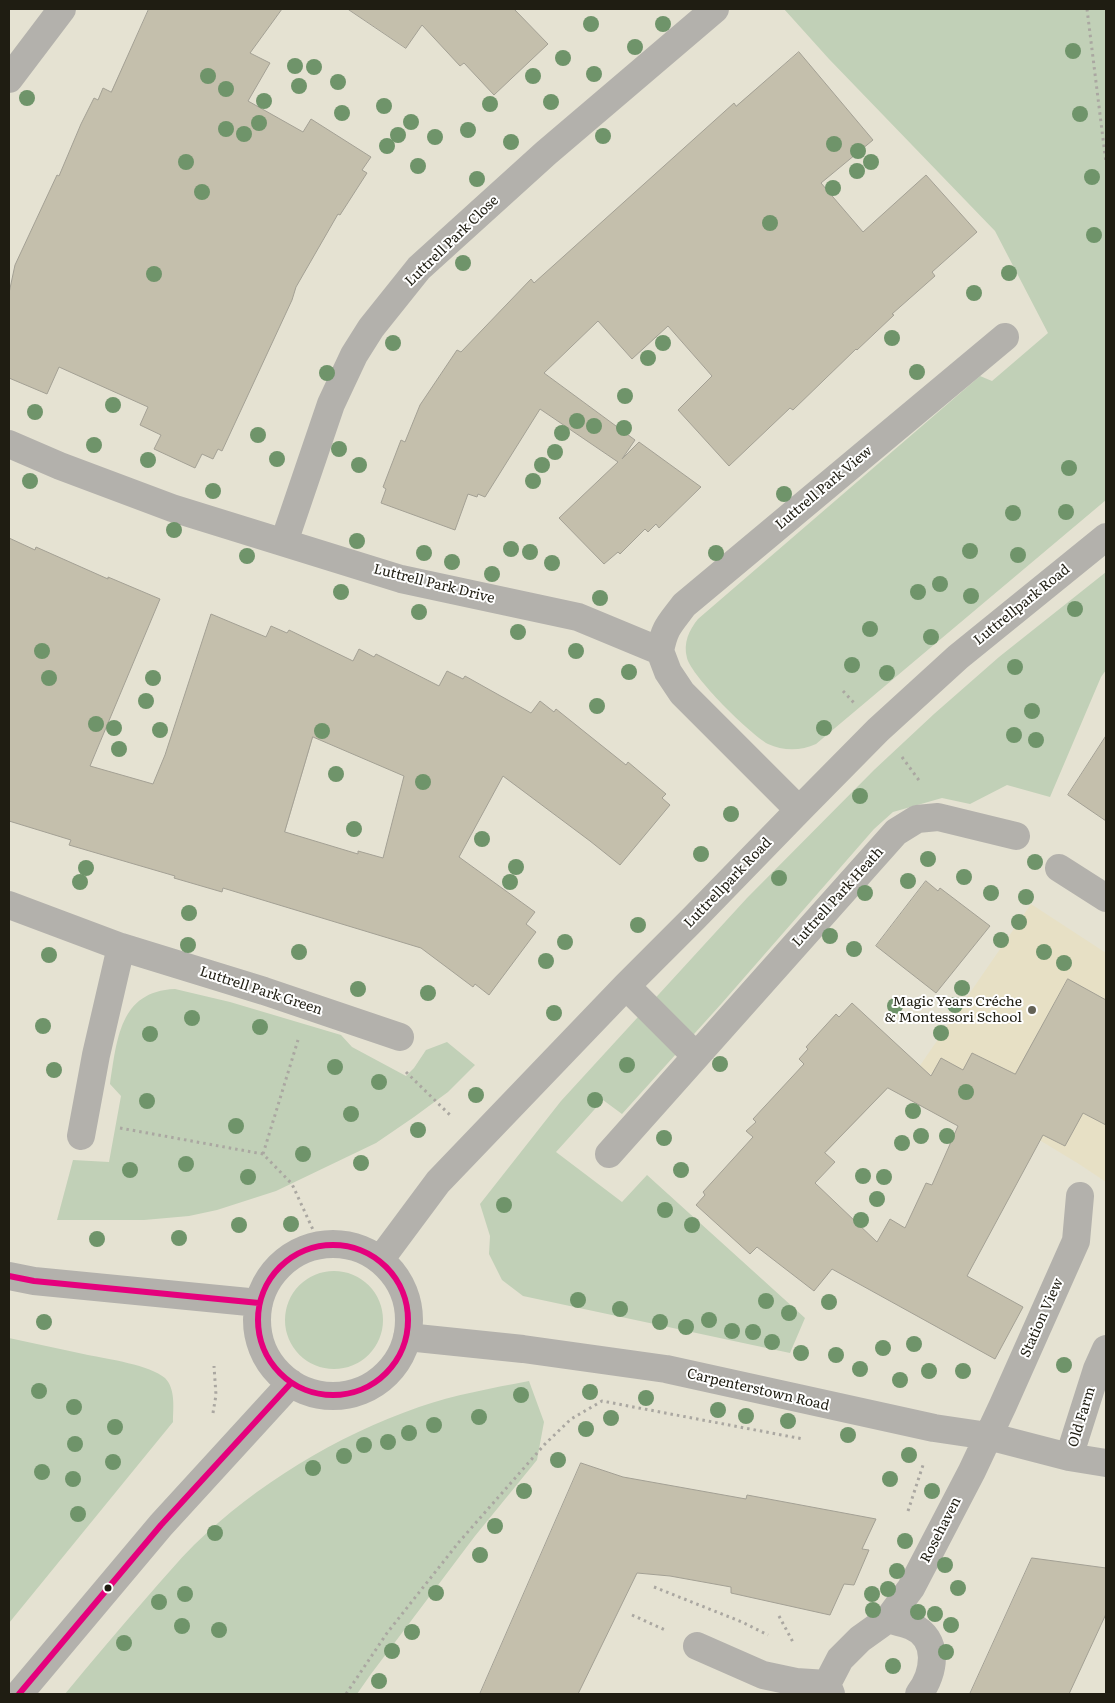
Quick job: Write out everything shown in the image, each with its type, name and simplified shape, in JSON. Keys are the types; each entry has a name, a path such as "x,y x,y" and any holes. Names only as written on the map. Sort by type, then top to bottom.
{"street":[{"path":"9,79 62,9"},
{"name":"Luttrell Park Close","path":"284,542 332,404 354,355 371,328 419,268 565,136 715,9"},
{"name":"Luttrell Park View","path":"660,651 663,634 671,620 684,605 1005,337"},
{"name":"Luttrell Park Drive","path":"9,444 60,466 172,508 401,579 578,617 660,651"},
{"name":"Luttrellpark Road","path":"380,1260 438,1182 626,986 878,730 958,657 1106,537"},
{"path":"660,651 668,672 682,693 798,810"},
{"name":"Luttrell Park Heath","path":"609,1154 896,832 917,819 938,817 1016,836"},
{"path":"1059,868 1106,898"},
{"name":"Luttrell Park Green","path":"9,905 121,947 309,1006 400,1037"},
{"path":"81,1136 96,1055 121,947"},
{"path":"626,986 696,1056"},
{"name":"Station View","path":"988,1436 1022,1365 1076,1240 1080,1196"},
{"path":"341,1244 361,1249 380,1260 395,1275 405,1294 409,1315 407,1337 398,1360 382,1378 361,1391 337,1396 312,1393 291,1383 274,1368 262,1348 257,1326 259,1303 269,1280 282,1263 299,1252 320,1245 341,1244"},
{"path":"9,1276 34,1281 259,1303"},
{"name":"Carpenterstown Road","path":"407,1337 666,1369 934,1428 988,1436 1070,1457 1106,1463"},
{"name":"Old Farm","path":"1070,1457 1097,1369 1106,1349"},
{"path":"19,1694 161,1525 291,1383"},
{"name":"Rosehaven","path":"698,1646 763,1675 829,1689 840,1659 860,1639 888,1619 912,1588 988,1436"},
{"path":"888,1619 912,1627 926,1638 932,1650 931,1672 919,1694"}],"path":[{"path":"1087,9 1106,163"},
{"path":"843,691 911,767 933,803 938,817"},
{"path":"263,1154 309,1006"},
{"path":"400,1037 404,1069 478,1141"},
{"path":"81,1136 117,1128 263,1154 292,1184 320,1245"},
{"path":"346,1694 388,1633 471,1528 545,1444 571,1419 602,1401 807,1440"},
{"path":"907,1515 924,1462 972,1471"},
{"path":"654,1587 742,1622 776,1639"},
{"path":"779,1616 794,1645"}],"shaded area":[{"name":"Magic Years Créche & Montessori School","path":"1031,904 1106,953 1106,1182 919,1067"}],"green space":[{"path":"784,9 1106,9 1106,500 816,744 792,749 768,744 748,729 699,678 691,667 686,652 686,642 692,628 698,619 980,376 992,381 1048,333 995,231 829,59"},
{"path":"1106,572 1106,670 1101,677 1050,797 1007,785 970,804 942,798 893,812 874,829 622,1114 603,1100 556,1152 622,1202 647,1175 805,1318 790,1353 523,1296 502,1280 489,1254 490,1236 480,1204 561,1101 747,898 874,770 999,657"},
{"path":"175,989 230,1002 341,1035 352,1047 406,1076 426,1050 447,1042 475,1065 448,1092 376,1143 276,1191 217,1210 189,1216 144,1220 57,1220 73,1160 109,1162 121,1096 110,1084 115,1051 124,1021 142,999 156,992"},
{"path":"334,1271 353,1275 369,1285 379,1301 383,1320 379,1339 369,1355 353,1365 334,1369 315,1365 299,1355 289,1339 285,1320 289,1301 299,1285 315,1275"},
{"path":"9,1338 139,1366 158,1373 165,1378 171,1388 173,1422 9,1623"},
{"path":"529,1381 544,1422 537,1460 475,1536 357,1694 65,1694 188,1551 218,1523 271,1482 328,1447 388,1419 446,1399"}],"building":[{"path":"149,9 282,9 250,53 270,63 248,101 303,132 311,119 371,157 362,170 367,173 340,215 338,214 296,287 292,300 222,451 218,449 213,459 202,454 195,468 154,449 161,435 140,425 148,407 59,367 47,394 9,378 9,293 15,265 57,175 59,176 94,98 98,100 103,88 111,92"},
{"path":"348,9 514,9 548,44 494,95 464,63 460,66 422,25 406,48"},
{"path":"799,52 873,140 821,183 863,232 926,175 977,232 932,272 935,276 892,314 894,315 857,350 793,410 790,408 729,466 678,410 712,376 668,326 632,359 598,321 544,373 635,440 622,459 639,442 701,487 659,528 656,524 648,532 645,529 620,554 618,552 604,564 559,518 618,462 540,409 485,497 478,494 477,497 468,494 455,530 381,503 386,489 383,487 401,440 405,442 420,405 457,350 461,352 531,279 534,283 734,103 736,106"},
{"path":"9,538 35,550 36,547 108,579 108,577 160,599 90,766 153,784 165,755 211,614 266,637 271,626 287,633 289,630 353,661 359,649 374,657 376,654 439,686 447,671 463,679 465,676 531,713 540,701 554,712 556,709 626,765 628,762 666,794 662,798 670,805 620,865 503,776 459,857 535,912 526,924 536,932 489,995 475,984 473,987 421,948 223,888 222,892 174,878 175,876 69,845 71,840 9,821","holes":["313,737 404,776 383,858 358,851 358,854 285,832"]},
{"path":"1106,736 1106,821 1068,795"},
{"path":"926,881 938,891 940,888 990,926 936,993 876,946"},
{"path":"1068,979 1106,1000 1106,1125 1083,1113 1065,1146 1043,1135 967,1276 1023,1307 995,1359 832,1269 814,1291 757,1247 750,1254 696,1205 705,1195 703,1192 753,1137 746,1131 756,1122 753,1119 804,1064 799,1059 808,1049 806,1047 836,1014 839,1017 852,1003 931,1076 941,1058 963,1070 972,1053 1015,1074","holes":["888,1088 958,1126 932,1185 926,1183 905,1228 890,1219 877,1242 815,1183 835,1162 825,1153"]},
{"path":"581,1463 623,1477 746,1499 747,1495 876,1519 862,1549 869,1550 854,1585 844,1584 830,1615 731,1593 731,1587 670,1576 637,1573 578,1694 480,1694"},
{"path":"1032,1558 1106,1568 1106,1614 1069,1694 970,1694"}],"transit line":[{"path":"333,1245 348,1246 362,1250 375,1257 386,1267 396,1278 403,1291 407,1305 408,1320 407,1335 403,1349 396,1362 386,1373 375,1383 362,1390 348,1394 333,1395 318,1394 304,1390 291,1383 280,1373 270,1362 263,1349 259,1335 258,1320 259,1305 263,1291 270,1278 280,1267 291,1257 304,1250 318,1246 333,1245"},
{"path":"9,1276 34,1281 259,1303"},
{"path":"19,1694 161,1525 291,1383"}],"place":[{"name":"Magic Years Créche & Montessori School","path":"1032,1010"}]}
